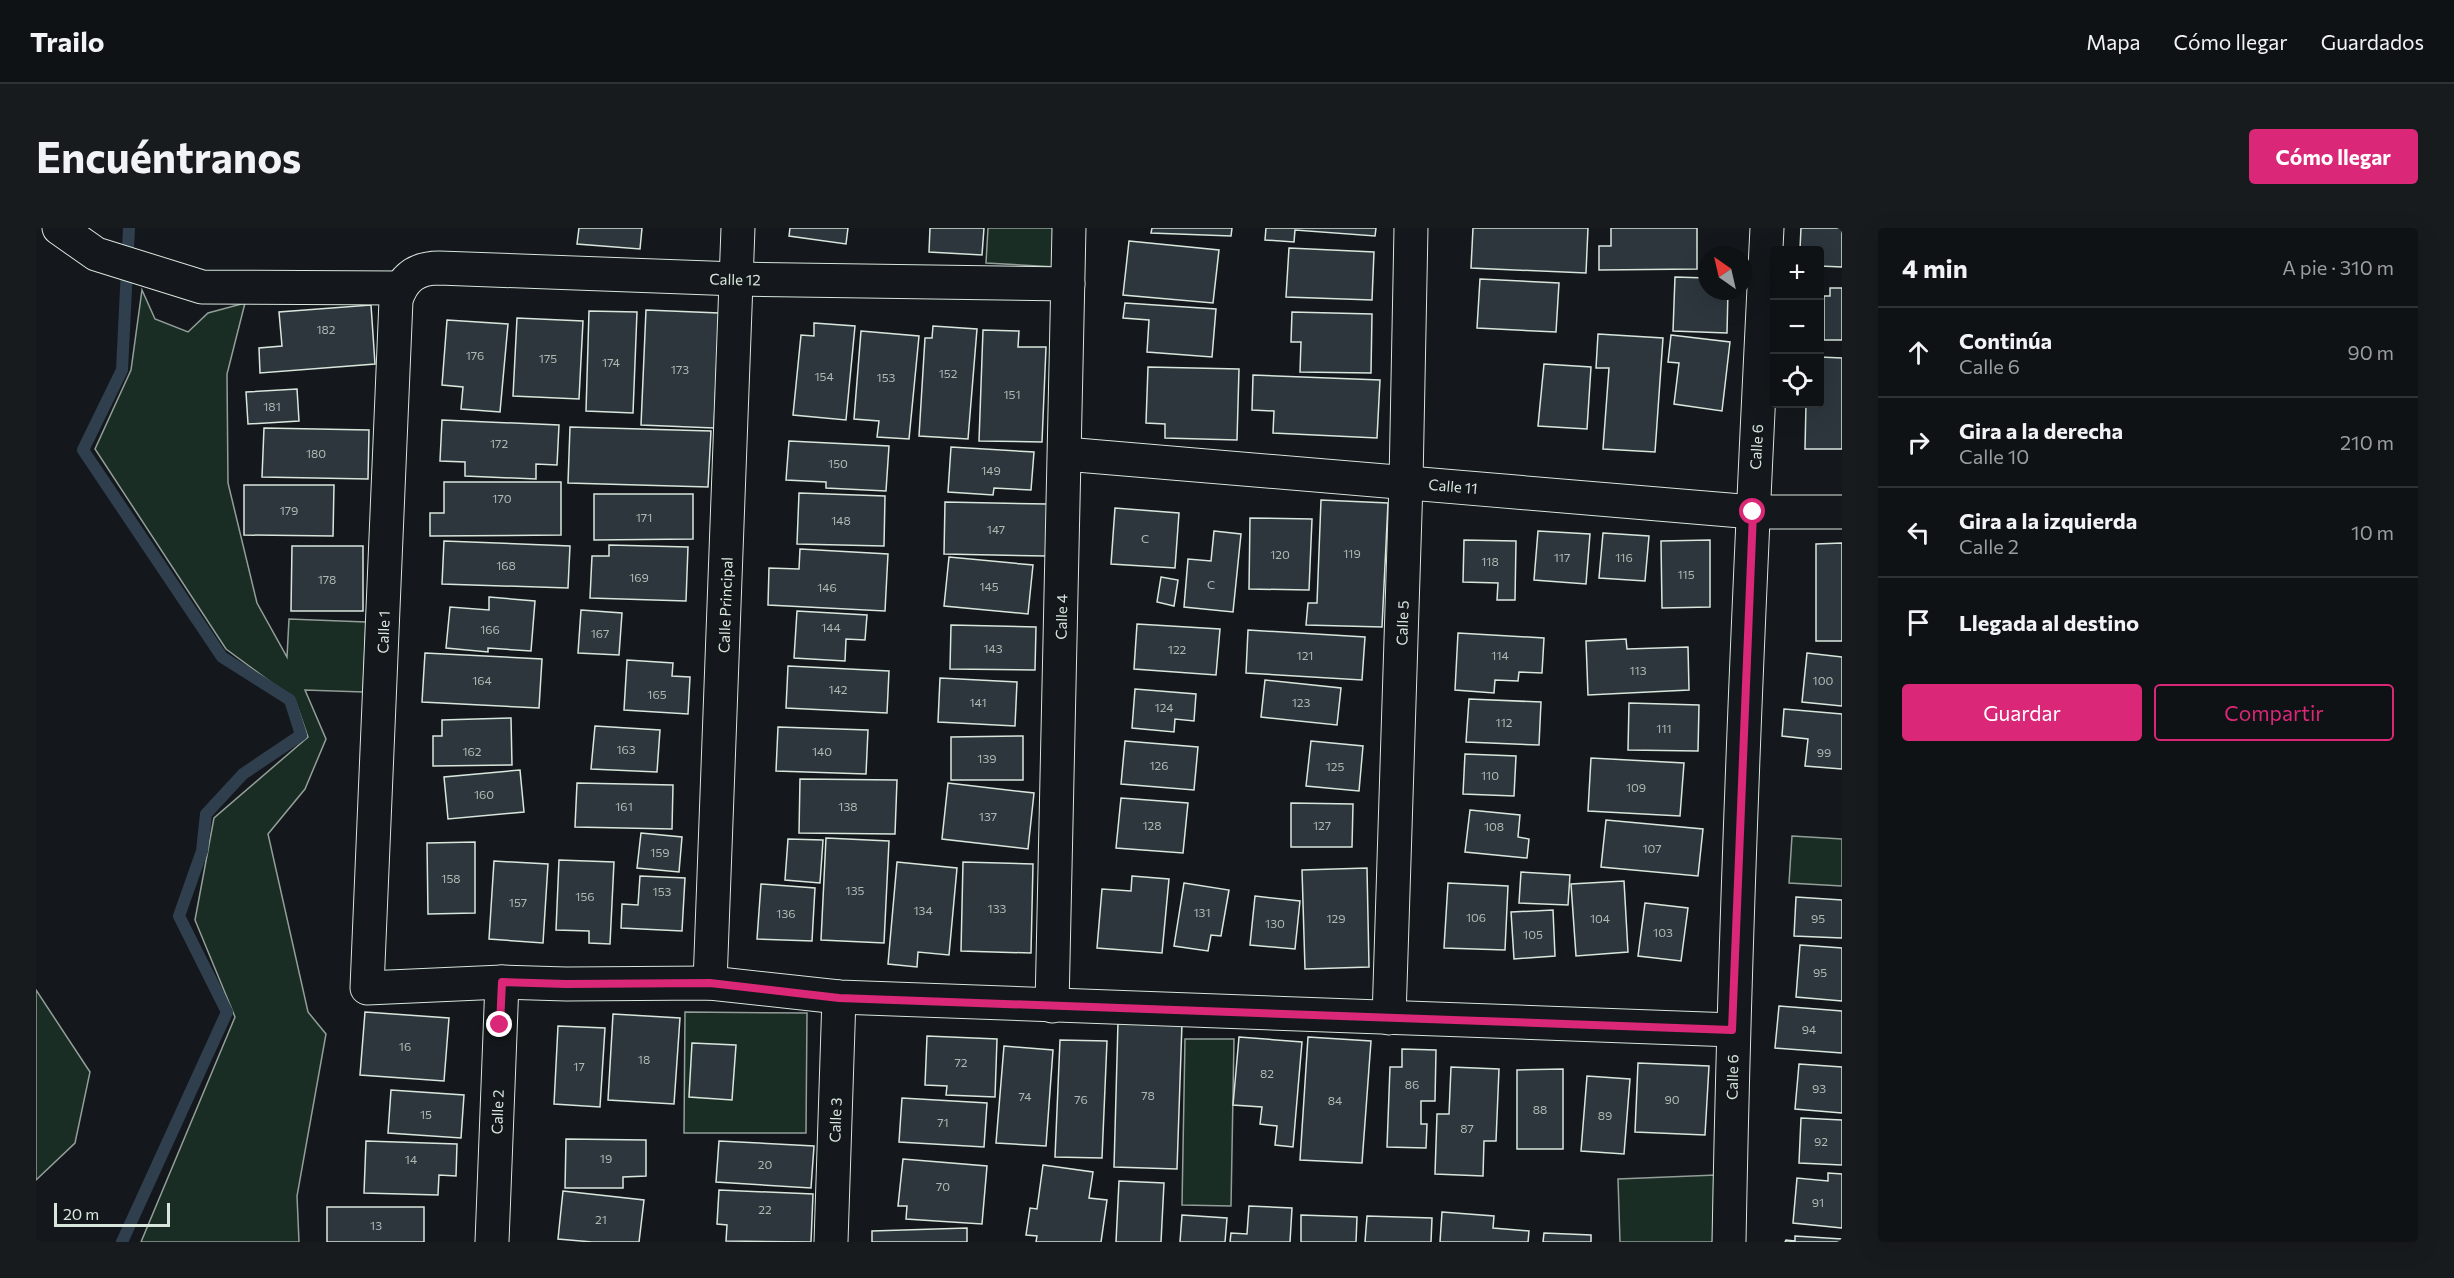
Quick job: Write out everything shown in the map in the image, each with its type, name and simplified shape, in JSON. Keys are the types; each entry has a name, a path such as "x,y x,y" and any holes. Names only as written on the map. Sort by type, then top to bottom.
{"street":[{"path":"59,228 96,254 202,287 403,284"},
{"name":"Calle Principal","path":"710,983 738,228"},
{"name":"Calle 4","path":"1052,1006 1069,228"},
{"name":"Calle 5","path":"1389,1018 1406,482 1411,228"},
{"name":"Calle 6","path":"1729,1242 1732,1030 1767,228"},
{"name":"Calle 12","path":"403,284 416,271 427,268 737,279 1068,284"},
{"name":"Calle 1","path":"403,284 396,300 367,988 502,982"},
{"name":"Calle 11","path":"1065,454 1753,512 1842,513"},
{"path":"502,982 710,983 839,998 1732,1030"},
{"name":"Calle 2","path":"492,1242 502,982"},
{"name":"Calle 3","path":"831,1242 839,998"}],"green space":[{"path":"988,228 1059,228 1057,267 986,263"},
{"path":"142,290 155,319 188,332 208,313 245,303 227,374 228,483 257,603 287,657 289,619 366,622 363,692 305,690 326,739 305,789 268,834 308,1012 326,1034 297,1196 299,1242 141,1242 235,1017 195,920 214,818 308,737 295,700 226,649 95,449 131,370"},
{"path":"1792,836 1842,839 1842,886 1789,883"},
{"path":"36,990 90,1072 75,1143 36,1180"},
{"path":"685,1012 807,1013 806,1133 684,1133"},
{"path":"1185,1039 1234,1039 1231,1206 1182,1205"},
{"path":"1716,1175 1718,1242 1620,1242 1618,1179"}],"building":[{"path":"579,228 642,228 640,249 577,244"},
{"path":"790,228 848,228 846,244 789,236"},
{"path":"930,228 984,228 982,255 929,252"},
{"path":"1152,228 1232,228 1231,236 1151,233"},
{"path":"1266,228 1376,228 1375,236 1295,230 1294,242 1265,240"},
{"path":"1473,228 1588,228 1586,273 1471,268"},
{"path":"1611,228 1697,228 1697,269 1599,270 1599,246 1611,246"},
{"path":"1801,228 1842,228 1842,267 1824,266 1824,246 1800,246"},
{"path":"1129,241 1219,250 1213,303 1123,295"},
{"path":"1289,248 1374,252 1372,300 1286,297"},
{"path":"1675,277 1698,278 1698,300 1728,300 1727,333 1673,331"},
{"path":"1480,279 1559,283 1556,332 1477,328"},
{"path":"1830,288 1842,288 1842,340 1824,340 1824,296 1830,296"},
{"path":"1125,303 1216,309 1212,357 1147,352 1149,320 1123,318"},
{"path":"371,305 375,364 260,373 259,348 282,346 279,312"},
{"path":"646,310 719,313 714,428 641,425"},
{"path":"589,311 637,312 633,413 586,411"},
{"path":"1292,312 1372,314 1371,373 1300,372 1301,342 1291,342"},
{"path":"517,318 583,321 579,399 513,396"},
{"path":"447,320 508,324 500,412 461,409 463,387 442,385"},
{"path":"814,323 855,326 846,420 793,415 801,335 814,336"},
{"path":"933,326 977,329 968,439 919,436 925,338 932,338"},
{"path":"983,330 1019,331 1018,347 1046,347 1042,442 979,441"},
{"path":"861,331 919,336 909,439 877,437 879,421 854,419"},
{"path":"1598,334 1663,338 1655,452 1603,449 1609,368 1596,368"},
{"path":"1671,335 1730,342 1722,411 1674,404 1679,363 1668,362"},
{"path":"1824,357 1842,358 1842,449 1805,449 1806,408 1824,408"},
{"path":"1544,364 1591,367 1587,429 1538,426"},
{"path":"1148,367 1239,369 1237,440 1165,438 1165,424 1146,423"},
{"path":"1253,375 1380,380 1377,438 1273,433 1274,411 1252,410"},
{"path":"297,389 299,421 248,424 246,392"},
{"path":"442,420 559,425 557,465 536,464 536,479 465,476 465,462 440,461"},
{"path":"570,427 711,431 708,487 568,483"},
{"path":"264,428 369,430 368,479 262,477"},
{"path":"789,441 889,446 886,491 826,488 826,482 786,480"},
{"path":"951,447 1034,452 1031,490 994,488 993,495 948,492"},
{"path":"444,482 561,482 561,535 430,536 430,513 444,513"},
{"path":"244,485 334,485 333,536 244,535"},
{"path":"799,493 885,496 884,546 797,544"},
{"path":"594,494 693,494 693,539 594,540"},
{"path":"1321,500 1388,503 1382,627 1306,625 1308,603 1317,603"},
{"path":"945,502 1047,504 1046,556 944,554"},
{"path":"1115,508 1179,513 1175,568 1111,564"},
{"path":"1250,518 1312,519 1309,590 1249,589"},
{"path":"1214,531 1241,534 1233,612 1184,607 1188,559 1211,561"},
{"path":"1538,531 1590,534 1586,584 1534,580"},
{"path":"1603,533 1649,536 1645,581 1599,578"},
{"path":"1464,540 1516,541 1515,600 1497,600 1498,583 1463,582"},
{"path":"1710,540 1710,607 1662,608 1661,541"},
{"path":"444,541 570,546 568,588 442,584"},
{"path":"1842,543 1842,641 1816,641 1816,544"},
{"path":"609,545 688,547 686,601 590,598 592,556 609,556"},
{"path":"292,546 363,546 363,611 291,611"},
{"path":"800,549 888,554 885,611 768,605 769,568 799,569"},
{"path":"949,557 1033,565 1028,614 944,606"},
{"path":"1161,577 1178,580 1174,606 1157,602"},
{"path":"489,597 535,601 531,651 488,648 488,652 446,648 450,607 489,610"},
{"path":"581,610 622,613 619,655 578,653"},
{"path":"797,611 867,615 865,640 846,639 845,661 794,658"},
{"path":"1137,624 1220,629 1216,675 1134,669"},
{"path":"951,625 1036,627 1035,670 950,669"},
{"path":"1248,630 1365,637 1362,680 1246,673"},
{"path":"1458,633 1544,638 1542,673 1519,672 1518,681 1495,680 1494,693 1455,690"},
{"path":"1626,639 1627,649 1688,647 1689,690 1588,695 1586,641"},
{"path":"425,653 542,659 539,708 422,702"},
{"path":"1807,653 1842,657 1842,706 1802,702"},
{"path":"627,660 673,663 672,676 690,677 688,714 624,710"},
{"path":"788,666 889,671 887,713 786,708"},
{"path":"940,678 1017,682 1015,726 938,722"},
{"path":"1265,680 1341,688 1337,725 1261,717"},
{"path":"1135,689 1196,694 1194,721 1175,719 1174,732 1132,728"},
{"path":"1469,699 1541,702 1539,745 1466,742"},
{"path":"1629,703 1699,705 1698,751 1628,750"},
{"path":"1784,709 1842,714 1842,769 1805,766 1808,739 1782,736"},
{"path":"511,718 512,765 433,766 433,736 442,736 442,720"},
{"path":"595,726 660,730 657,772 591,769"},
{"path":"778,727 868,730 866,774 776,771"},
{"path":"1023,736 1023,780 951,780 951,737"},
{"path":"1125,741 1198,747 1194,790 1121,784"},
{"path":"1311,741 1363,746 1359,791 1306,786"},
{"path":"1465,754 1516,756 1514,796 1463,794"},
{"path":"1591,758 1684,763 1680,816 1588,811"},
{"path":"520,770 524,812 448,819 444,777"},
{"path":"800,779 897,780 895,834 799,833"},
{"path":"577,783 673,785 672,829 575,827"},
{"path":"948,783 1034,793 1028,849 942,839"},
{"path":"1121,798 1188,803 1183,853 1116,848"},
{"path":"1291,803 1353,804 1352,847 1291,847"},
{"path":"1470,810 1520,815 1518,837 1529,839 1527,858 1465,852"},
{"path":"1606,820 1703,829 1698,876 1601,867"},
{"path":"641,833 682,837 679,872 637,868"},
{"path":"826,838 889,841 884,943 821,940"},
{"path":"788,839 823,840 820,883 785,880"},
{"path":"475,842 475,913 428,914 427,843"},
{"path":"559,860 614,862 610,944 589,943 589,931 556,930"},
{"path":"494,861 548,864 543,943 489,939"},
{"path":"897,862 957,868 949,955 918,952 917,967 888,964"},
{"path":"963,862 1033,864 1031,953 961,951"},
{"path":"1367,868 1369,967 1305,969 1302,870"},
{"path":"1521,872 1570,875 1568,905 1519,903"},
{"path":"640,876 685,878 682,931 621,928 622,904 638,905"},
{"path":"1132,876 1169,879 1162,953 1097,948 1102,889 1131,891"},
{"path":"1624,881 1628,952 1576,956 1571,884"},
{"path":"1184,883 1229,890 1221,936 1211,935 1208,951 1174,946"},
{"path":"1448,883 1508,886 1505,950 1444,948"},
{"path":"761,884 815,888 812,941 757,939"},
{"path":"1255,896 1300,901 1295,949 1250,945"},
{"path":"1796,897 1842,900 1842,938 1794,936"},
{"path":"1645,903 1688,908 1681,961 1638,956"},
{"path":"1553,910 1555,956 1514,959 1511,912"},
{"path":"1800,945 1842,948 1842,1001 1796,997"},
{"path":"1779,1006 1842,1011 1842,1053 1775,1048"},
{"path":"365,1012 449,1018 444,1081 360,1075"},
{"path":"613,1014 680,1018 674,1104 608,1100"},
{"path":"1118,1022 1182,1023 1177,1169 1114,1167"},
{"path":"558,1026 605,1028 600,1107 554,1104"},
{"path":"927,1036 997,1039 995,1097 946,1095 947,1086 925,1085"},
{"path":"1239,1037 1302,1042 1293,1147 1275,1145 1277,1126 1260,1124 1262,1107 1233,1105"},
{"path":"1308,1037 1371,1041 1362,1163 1300,1160"},
{"path":"1060,1040 1107,1041 1102,1158 1055,1157"},
{"path":"692,1043 736,1045 732,1100 689,1097"},
{"path":"1004,1046 1053,1050 1046,1146 996,1143"},
{"path":"1402,1049 1436,1050 1435,1101 1421,1101 1421,1124 1427,1124 1426,1148 1387,1147 1390,1067 1402,1067"},
{"path":"1638,1063 1709,1066 1705,1135 1635,1132"},
{"path":"1799,1064 1842,1067 1842,1113 1795,1109"},
{"path":"1451,1067 1499,1069 1496,1141 1484,1141 1483,1176 1435,1174 1437,1114 1449,1114"},
{"path":"1563,1069 1563,1149 1517,1149 1517,1070"},
{"path":"1587,1076 1630,1079 1624,1154 1581,1151"},
{"path":"391,1090 464,1095 461,1138 388,1133"},
{"path":"902,1098 987,1103 984,1147 899,1142"},
{"path":"1801,1118 1842,1120 1842,1165 1799,1163"},
{"path":"566,1139 646,1140 646,1176 623,1177 623,1188 565,1188"},
{"path":"366,1141 457,1144 456,1176 439,1175 438,1195 364,1193"},
{"path":"719,1141 814,1146 811,1188 716,1182"},
{"path":"903,1159 987,1166 982,1224 906,1219 907,1206 898,1206"},
{"path":"1043,1165 1093,1172 1089,1198 1107,1200 1101,1242 1036,1242 1037,1236 1026,1235 1030,1208 1037,1209"},
{"path":"1828,1173 1842,1174 1842,1228 1793,1223 1797,1178 1828,1181"},
{"path":"1119,1181 1164,1183 1161,1242 1116,1242"},
{"path":"719,1190 813,1194 811,1242 726,1241 727,1225 717,1224"},
{"path":"563,1191 644,1200 639,1242 558,1239"},
{"path":"1249,1206 1292,1208 1290,1242 1230,1242 1231,1233 1247,1234"},
{"path":"327,1207 424,1207 424,1242 327,1242"},
{"path":"1442,1212 1494,1216 1493,1228 1529,1231 1528,1242 1440,1242"},
{"path":"1182,1215 1227,1218 1225,1242 1180,1242"},
{"path":"1301,1215 1357,1217 1356,1242 1301,1242"},
{"path":"1367,1216 1432,1218 1431,1242 1365,1242"},
{"path":"967,1228 967,1242 872,1242 872,1231"},
{"path":"1544,1233 1591,1235 1591,1242 1543,1242"},
{"path":"1795,1236 1842,1239 1842,1242 1785,1242 1786,1240 1795,1241"}],"waterway":[{"path":"122,1242 227,1012 179,916 202,851 206,814 243,774 301,735 290,700 222,657 83,450 122,370 129,228"}],"route":[{"path":"500,1025 502,982 710,983 839,998 1732,1030 1753,512"}]}
